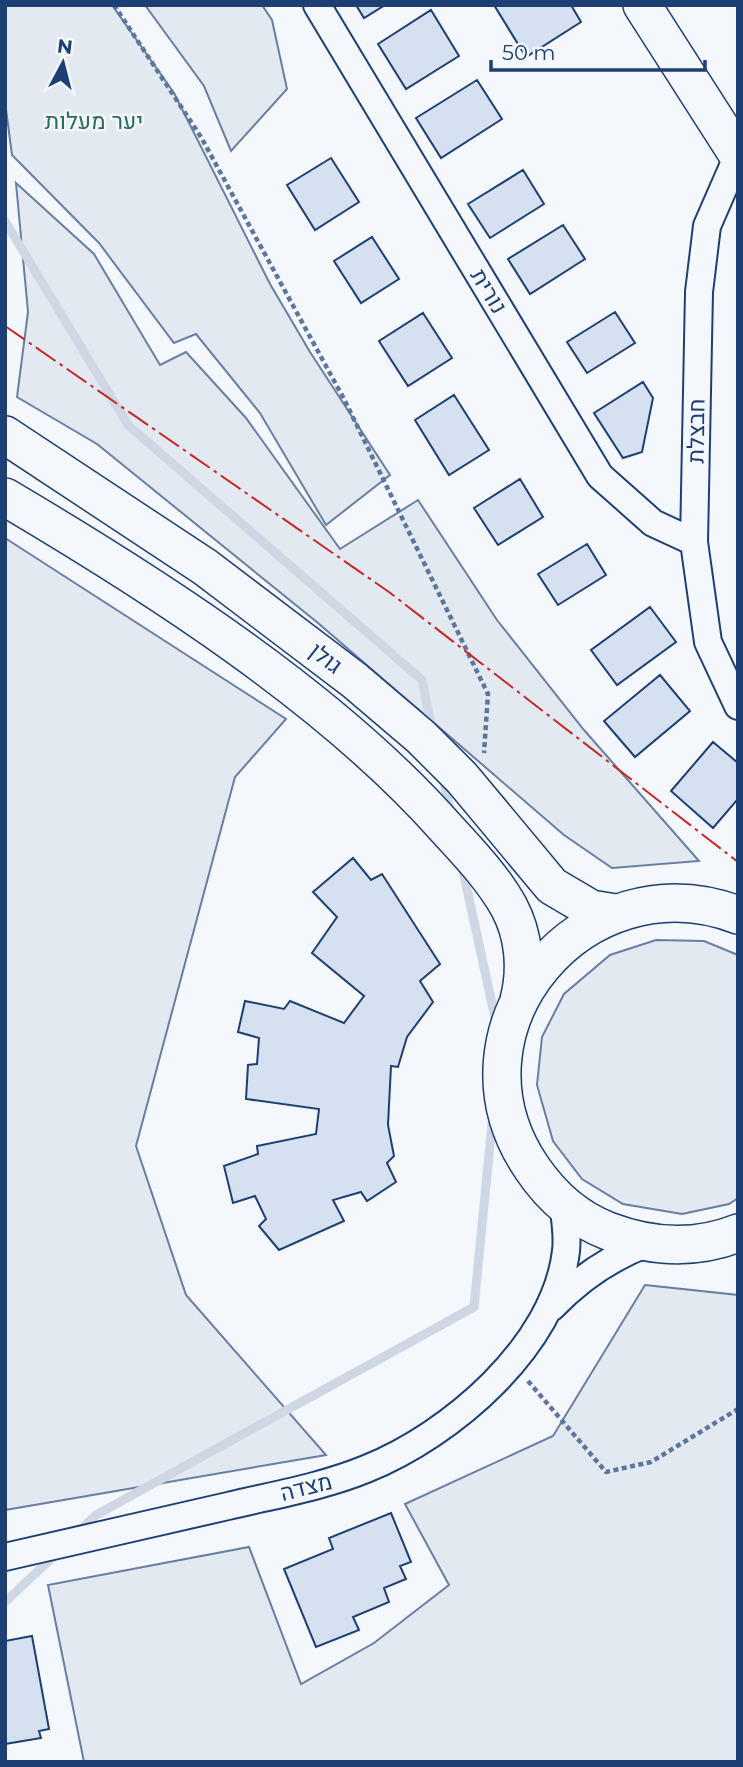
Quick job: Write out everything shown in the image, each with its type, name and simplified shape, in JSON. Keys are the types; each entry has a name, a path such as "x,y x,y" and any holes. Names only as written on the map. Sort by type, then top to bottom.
{"street":[{"name":"נורית","path":"317,5 600,476 653,523 694,542"},
{"path":"642,5 738,155"},
{"name":"חבצלת","path":"738,155 708,226 699,292 694,542 708,642 738,706"},
{"name":"גולן","path":"5,435 35,457 158,534 298,636 406,724 481,799 552,886 591,909 615,913"},
{"name":"גולן","path":"5,497 128,573 225,640 350,736 415,794 473,858 508,905 519,933 523,958 524,981 519,1000"},
{"path":"738,915 696,904 668,902 615,913 591,924 549,956 519,1000 504,1053 506,1108 524,1157 539,1179 563,1203 601,1228 648,1243 682,1245 709,1242 738,1233"},
{"name":"מצדה","path":"5,1557 333,1482 401,1453 431,1434 478,1397 511,1363 534,1334 548,1310 566,1251 563,1203"},
{"name":"מצדה","path":"548,1310 568,1290 610,1260 648,1243"}],"path":[{"path":"114,5 201,137 344,399 488,694 481,799"},
{"path":"511,1363 607,1472 651,1462 738,1409"}],"green space":[{"name":"יער מעלות","path":"5,5 112,5 174,93 270,284 310,352 390,475 326,525 260,413 196,334 174,343 99,243 12,155 5,102"},
{"path":"145,5 262,5 272,20 287,89 231,151 204,86"},
{"path":"16,183 94,254 160,365 186,352 246,418 340,549 418,500 497,620 584,730 699,861 612,868 564,835 318,623 97,444 17,397 28,312"},
{"path":"5,538 286,719 235,777 136,1146 186,1295 326,1455 5,1510"},
{"path":"656,940 704,941 738,955 738,1198 729,1204 682,1214 623,1204 582,1179 553,1141 537,1085 542,1037 564,994 610,955"},
{"path":"645,1285 738,1295 738,1762 84,1762 48,1585 249,1547 301,1684 374,1643 449,1585 405,1504 553,1436"}],"building":[{"path":"356,5 385,5 364,18"},
{"path":"494,5 571,5 581,22 526,57"},
{"path":"431,10 459,56 406,89 378,44"},
{"path":"477,80 502,119 441,158 416,118"},
{"path":"331,158 359,202 315,230 287,185"},
{"path":"523,170 544,204 490,238 468,204"},
{"path":"563,225 585,259 530,294 508,259"},
{"path":"372,237 399,279 361,303 334,261"},
{"path":"615,312 635,343 587,373 567,342"},
{"path":"423,313 452,358 408,386 379,341"},
{"path":"643,382 653,398 642,452 623,458 594,413"},
{"path":"454,395 489,450 449,475 415,420"},
{"path":"520,479 543,517 498,545 474,508"},
{"path":"587,544 606,575 558,605 538,574"},
{"path":"650,607 676,642 617,685 591,650"},
{"path":"660,675 690,711 635,757 604,721"},
{"path":"713,742 738,763 738,799 713,828 671,791"},
{"path":"353,858 371,880 382,874 440,964 420,981 433,1002 407,1037 398,1067 391,1066 388,1125 394,1156 387,1163 396,1182 367,1201 361,1192 333,1200 344,1221 279,1250 259,1226 266,1219 255,1196 233,1203 224,1166 258,1154 257,1146 316,1134 319,1109 246,1099 248,1065 257,1064 259,1038 238,1032 245,1001 284,1009 290,1001 344,1023 364,996 312,953 337,917 313,892"},
{"path":"391,1513 411,1562 400,1566 406,1579 384,1588 389,1602 353,1617 359,1630 316,1647 284,1569 333,1549 329,1538"},
{"path":"32,1636 49,1729 39,1731 41,1738 5,1744 5,1641"}],"waterway":[{"path":"5,221 128,425 422,680 432,730"},
{"path":"443,777 451,815"},
{"path":"462,866 497,1027"},
{"path":"77,1533 96,1515 474,1307 493,1114"},
{"path":"5,1602 57,1553"}],"power":[{"path":"5,326 389,592 738,862"}]}
